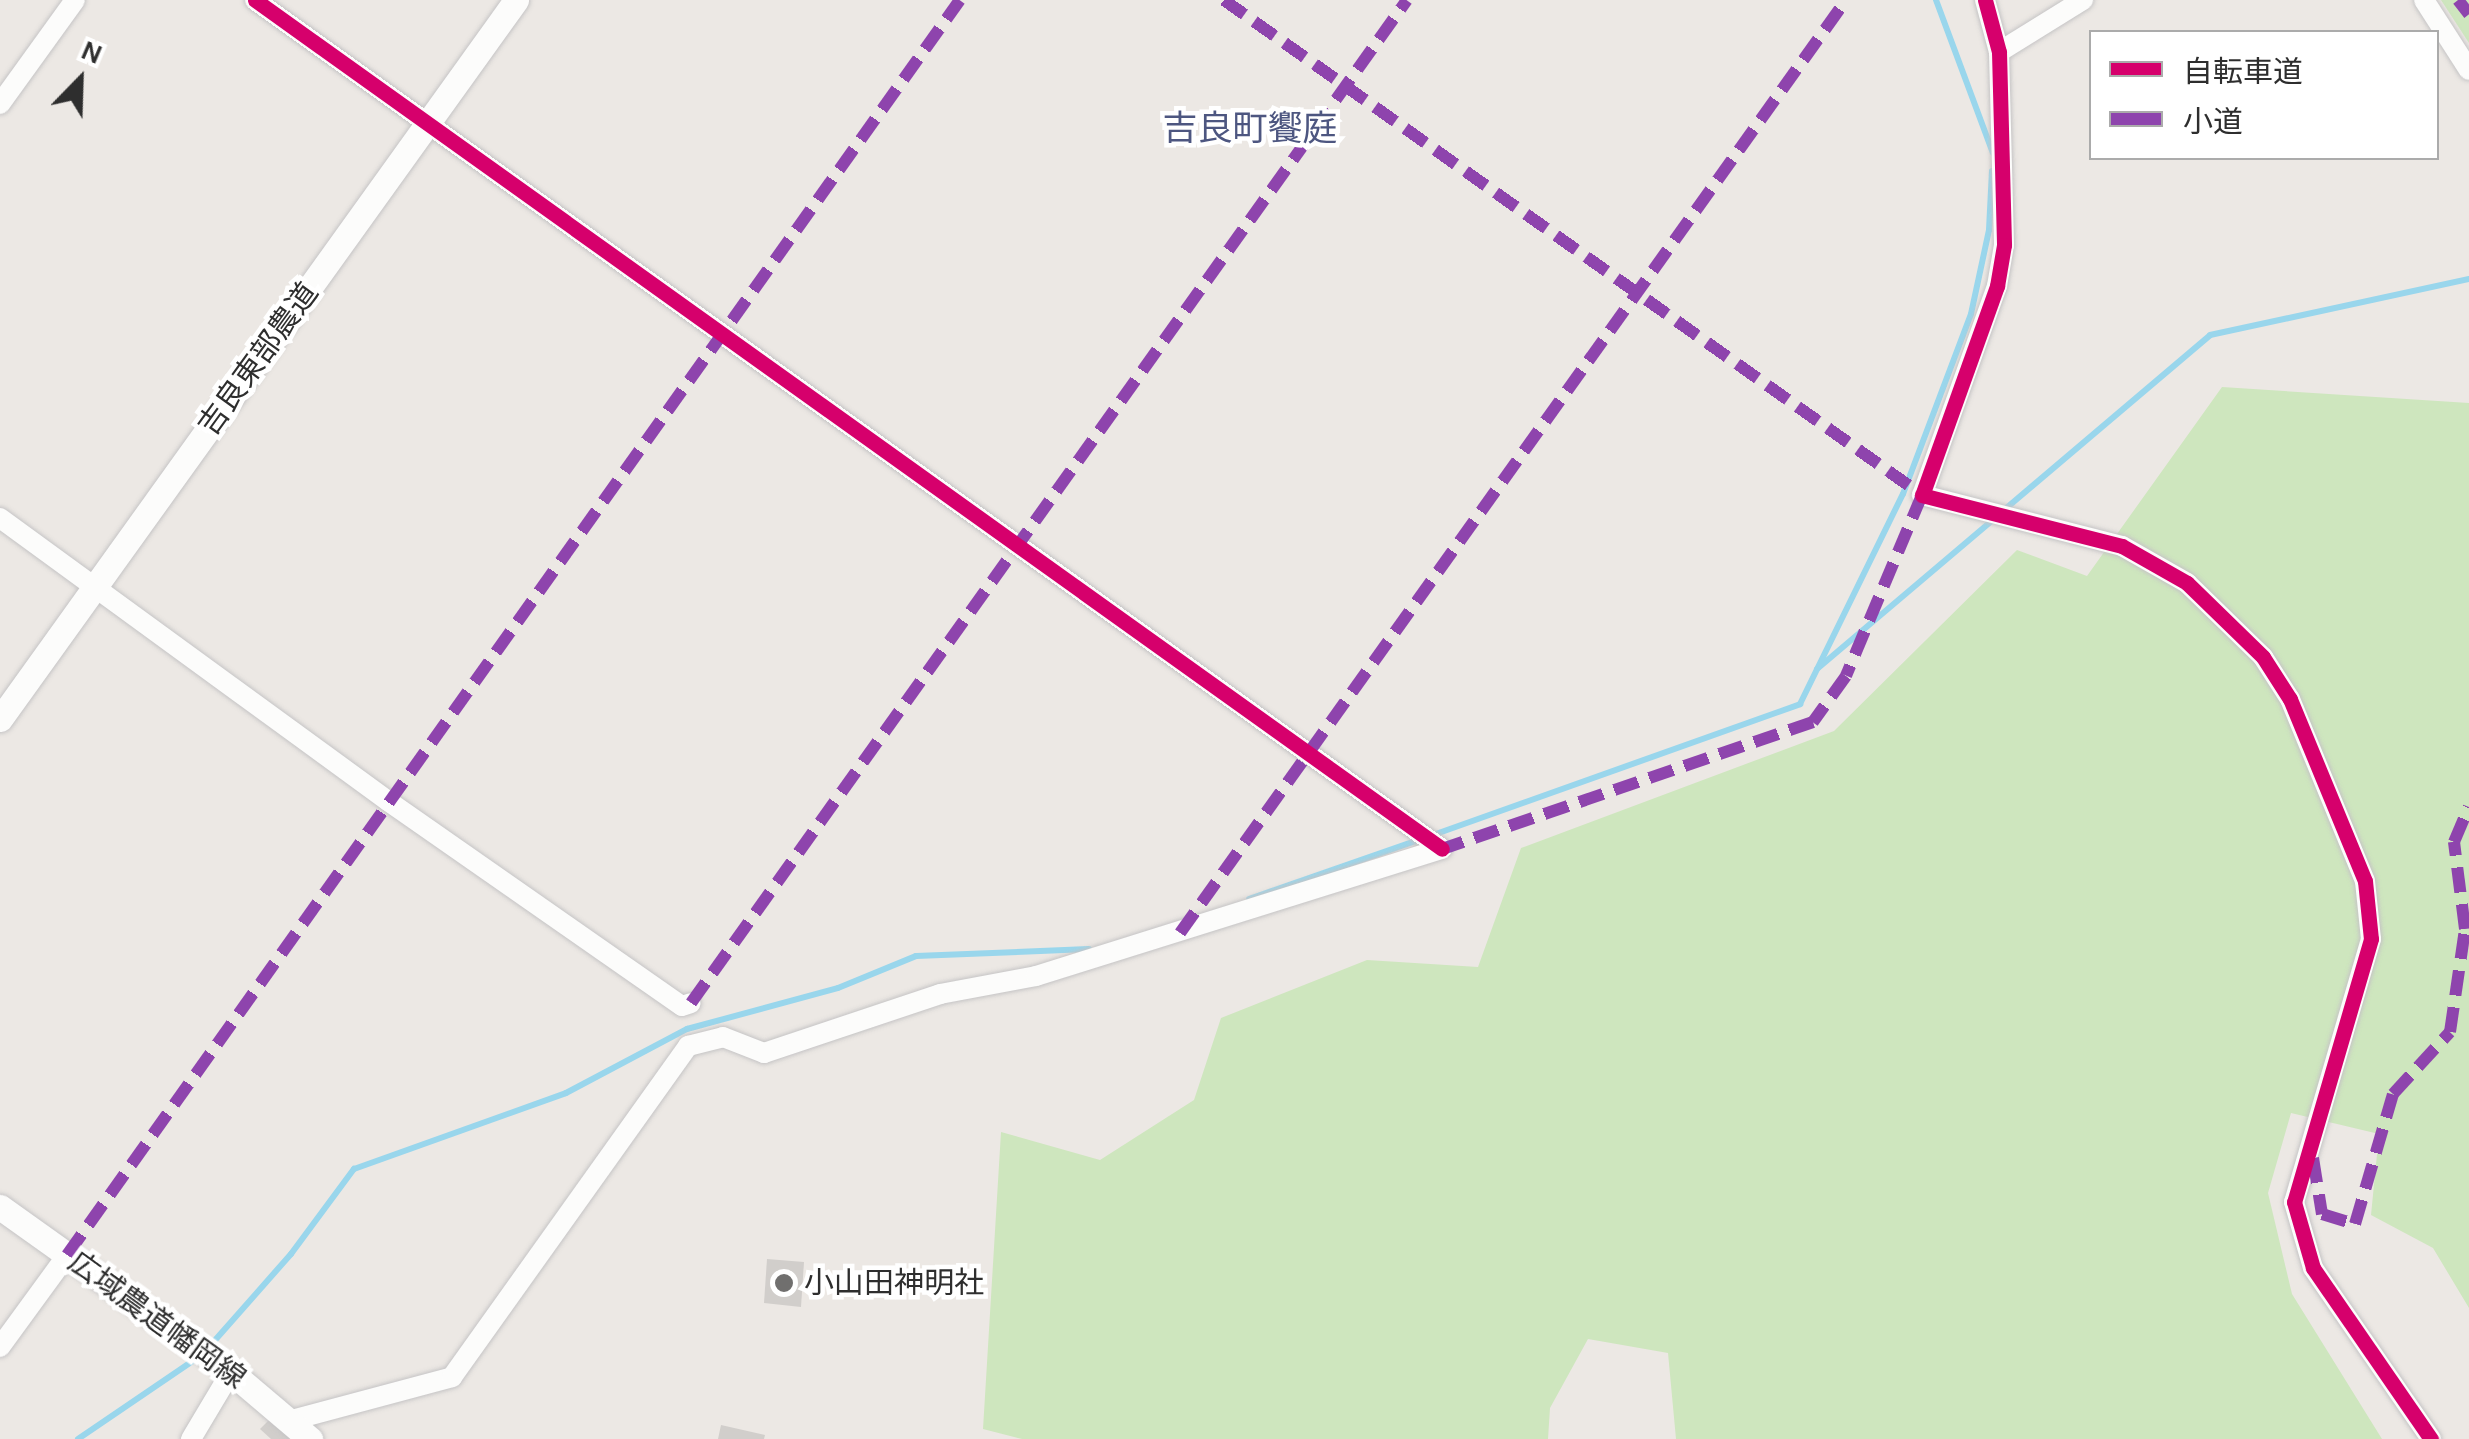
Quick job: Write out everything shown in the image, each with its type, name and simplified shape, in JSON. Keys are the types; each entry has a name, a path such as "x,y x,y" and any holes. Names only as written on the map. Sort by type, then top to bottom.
{"street":[{"path":"0,104 75,0"},
{"path":"255,0 1442,849 1036,976 940,994 764,1054 724,1037 688,1046 452,1377 301,1430"},
{"name":"吉良東部農道","path":"0,720 516,0"},
{"path":"1985,0 1999,52 2004,227 1997,286 1922,495 2122,546 2187,582 2263,657 2290,699 2365,882 2371,938 2294,1202 2314,1268 2431,1439"},
{"path":"1999,52 2082,0"},
{"path":"2424,0 2469,70"},
{"path":"0,518 682,1006 691,1004"},
{"name":"広域農道幡岡線","path":"0,1207 223,1366 301,1430"},
{"path":"0,1347 67,1255"},
{"path":"191,1439 223,1366"}],"green space":[{"path":"2441,0 2469,0 2469,43"},
{"path":"2222,387 2469,403 2469,1308 2433,1248 2371,1215 2379,1134 2291,1113 2268,1193 2292,1294 2382,1439 1676,1439 1668,1353 1588,1339 1550,1408 1548,1439 1022,1439 983,1429 1001,1132 1100,1160 1194,1100 1221,1018 1367,960 1478,967 1521,848 1834,731 2017,550 2087,576"}],"building":[{"name":"小山田神明社","path":"767,1259 804,1262 801,1307 764,1303"},
{"path":"270,1419 292,1439 271,1439 260,1429"},
{"path":"721,1425 765,1435 764,1439 718,1439"}],"waterway":[{"path":"1936,0 1993,153"},
{"path":"1433,835 1800,704 1903,494 1971,314 1989,230 1992,171"},
{"path":"2004,510 2210,335 2469,279"},
{"path":"1817,669 1994,519"},
{"path":"1249,899 1421,839"},
{"path":"209,1347 291,1254 354,1169 566,1093 687,1029 838,988 916,956 1089,949"},
{"path":"78,1439 200,1356"}],"marked path":[{"path":"67,1255 960,0"},
{"path":"1224,0 1922,495 1846,676 1813,722 1442,849"},
{"path":"691,1003 1407,0"},
{"path":"1180,933 1846,0"},
{"path":"2458,0 2469,14"},
{"path":"2313,1158 2322,1214 2355,1224 2393,1094 2450,1032 2465,929 2454,842 2469,807"}],"cycle path":[{"path":"255,0 1442,849"},
{"path":"1985,0 1999,52 2004,245 1997,286 1922,495 2122,546 2187,583 2263,657 2290,699 2365,881 2371,939 2294,1202 2313,1268 2431,1439"}],"place":[{"name":"小山田神明社","path":"784,1283"}],"district":[{"name":"吉良町饗庭","path":"1250,129"}]}
